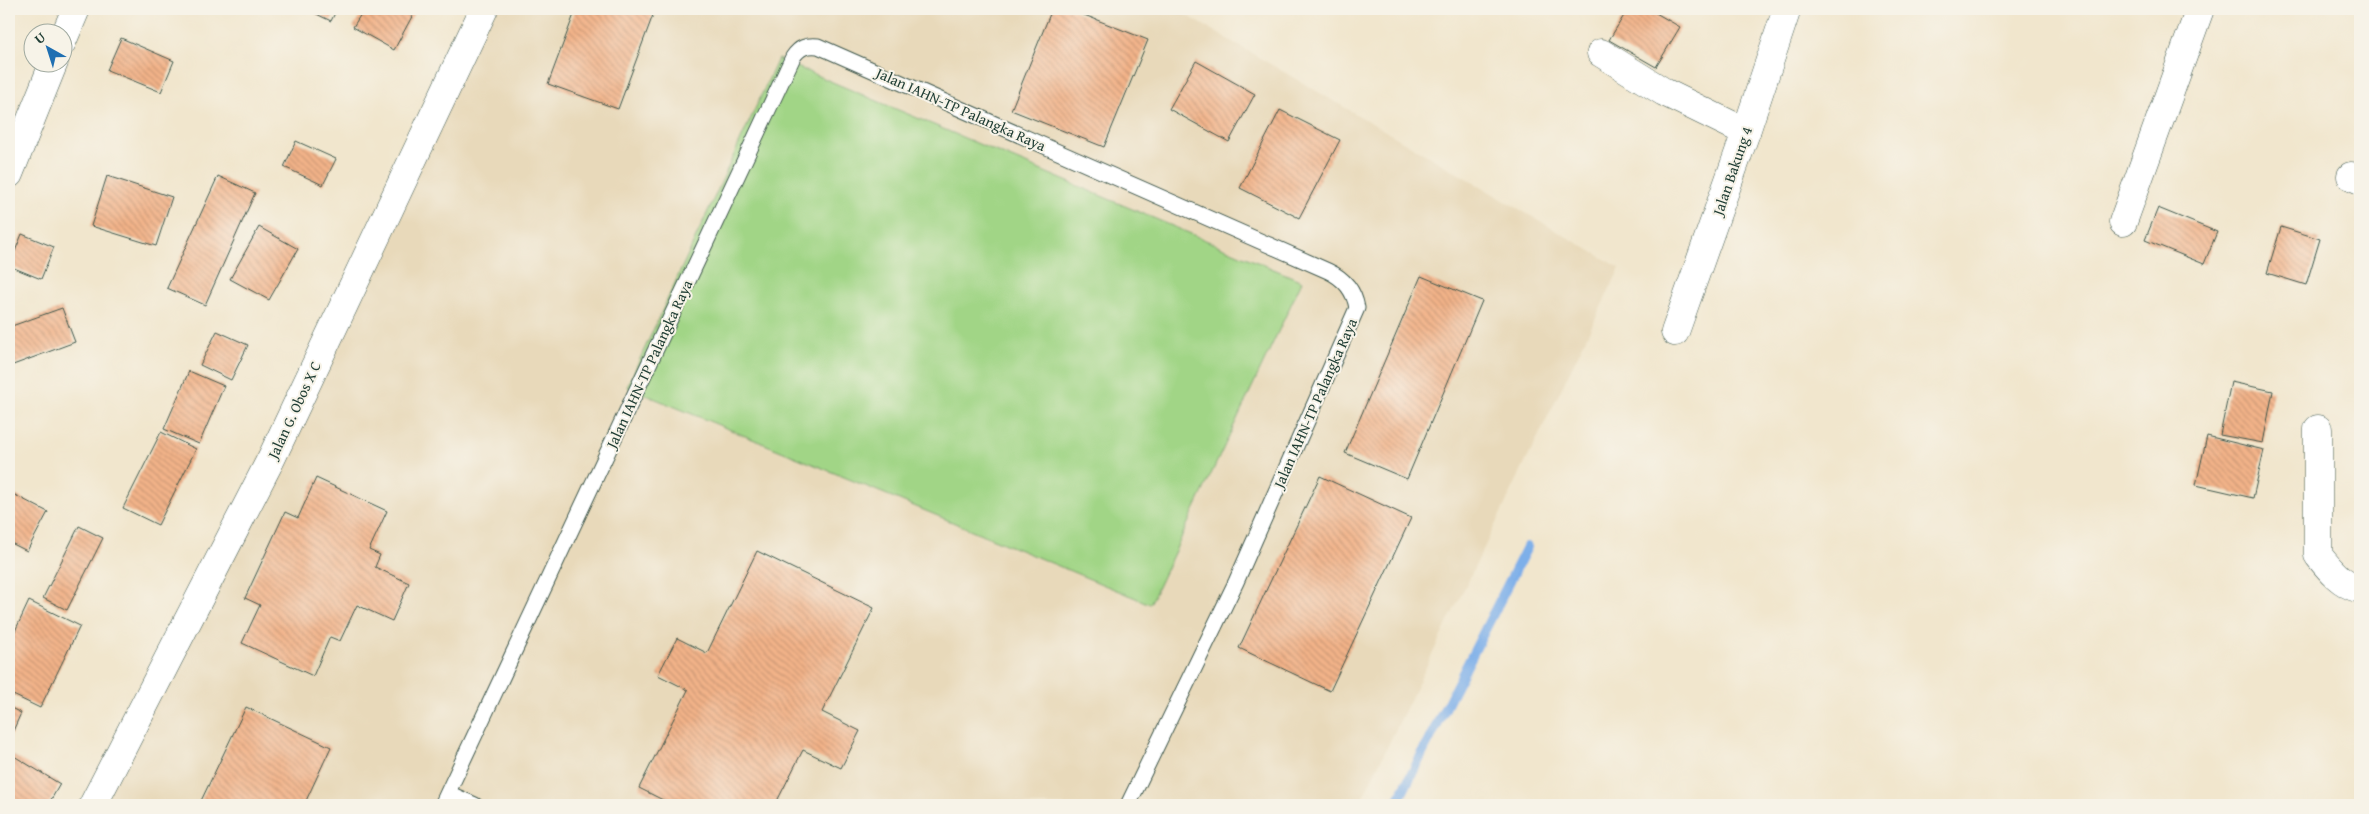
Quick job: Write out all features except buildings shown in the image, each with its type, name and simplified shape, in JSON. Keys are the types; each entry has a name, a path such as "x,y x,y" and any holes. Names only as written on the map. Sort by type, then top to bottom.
{"street":[{"path":"70,22 76,9"},
{"name":"Jalan G. Obos X C","path":"93,805 272,457 484,9"},
{"name":"Jalan Bakung 4","path":"1675,332 1746,132 1787,9"},
{"path":"2123,222 2200,9"},
{"path":"1601,53 1664,92 1746,132"},
{"path":"9,174 50,72"},
{"path":"2318,429 2318,555 2330,572 2349,586 2360,590"}],"lane":[{"name":"Jalan IAHN-TP Palangka Raya","path":"475,805 445,799 793,57 798,50 808,45 827,50 1328,271 1342,278 1356,299 1357,308 1240,573 1128,805"}],"shaded area":[{"path":"476,9 1176,9 1620,268 1359,805 92,805"}],"green space":[{"path":"778,59 1302,281 1150,604 627,387"}],"waterway":[{"path":"1396,805 1527,547"}]}
